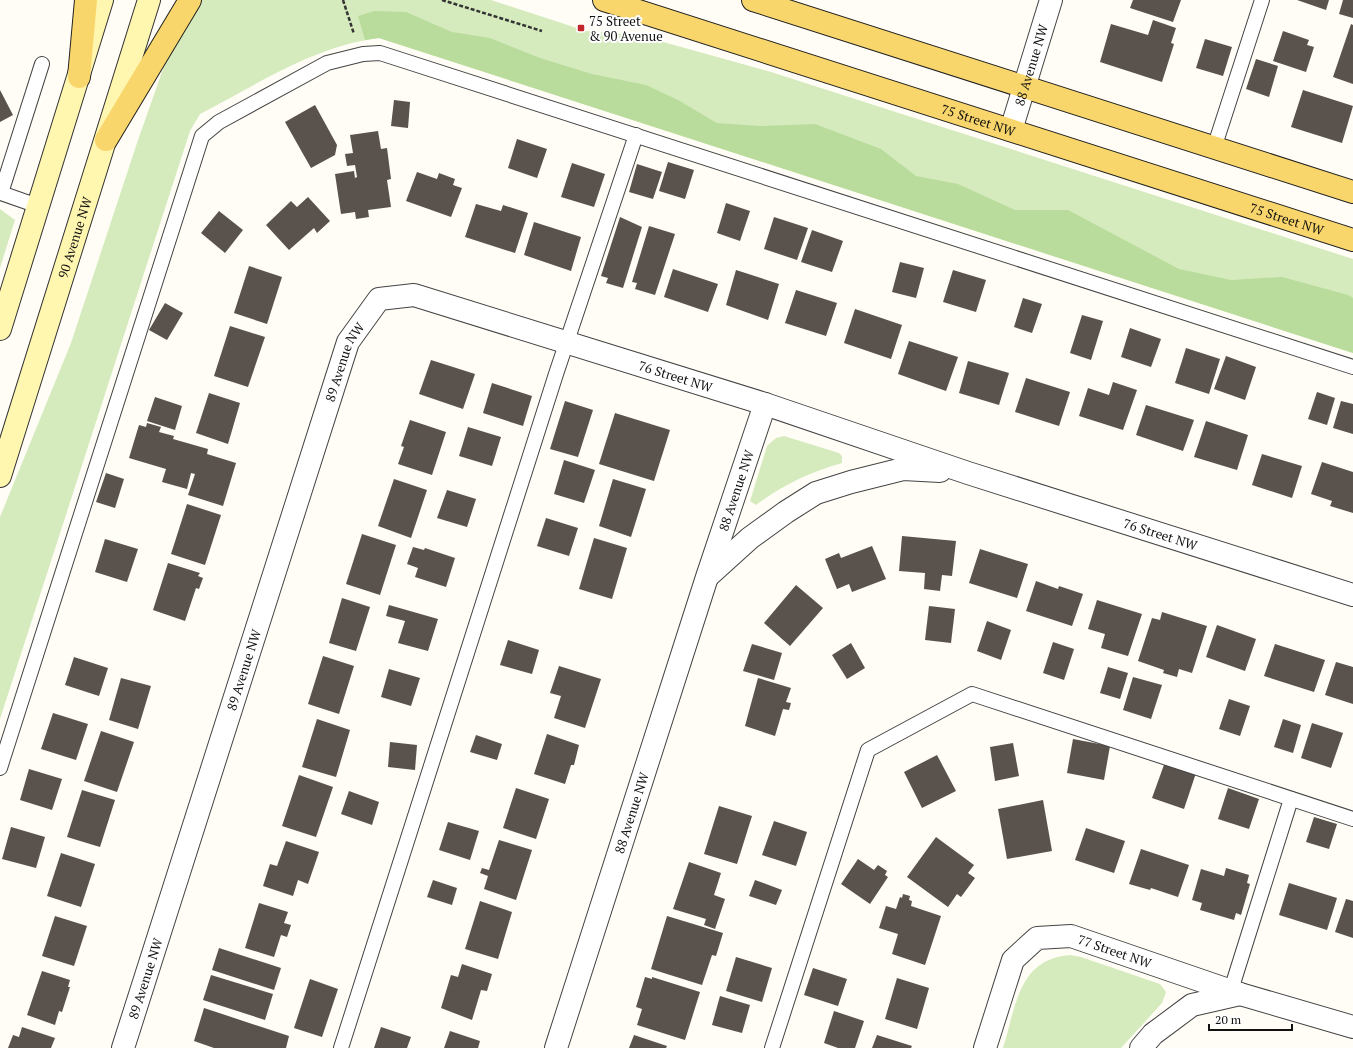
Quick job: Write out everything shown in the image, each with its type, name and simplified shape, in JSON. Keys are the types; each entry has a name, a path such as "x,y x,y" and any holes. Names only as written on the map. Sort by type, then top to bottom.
{"main road":[{"path":"79,77 86,0"},
{"path":"0,328 102,0"},
{"name":"90 Avenue NW","path":"0,476 149,0"},
{"path":"106,140 190,0"},
{"name":"75 Street NW","path":"604,0 1353,240"},
{"path":"753,0 1024,88 1353,192"}],"street":[{"name":"88 Avenue NW","path":"1011,130 1051,0"},
{"name":"76 Street NW","path":"379,299 414,296 566,342 765,404 968,473 1353,595"},
{"name":"89 Avenue NW","path":"123,1048 348,342 379,299"},
{"name":"88 Avenue NW","path":"556,1048 707,577 765,404"},
{"name":"76 Street NW","path":"850,482 903,469 968,473"},
{"name":"88 Avenue NW","path":"707,577 750,538 786,512 816,493 850,482"},
{"name":"77 Street NW","path":"985,1048 1013,960 1037,938 1071,936 1235,992 1353,1027"},
{"name":"77 Street NW","path":"1141,1048 1153,1034 1192,1005 1235,992"}],"lane":[{"path":"1214,148 1262,0"},
{"path":"0,768 202,136 219,122 327,63 363,54 380,53 1353,367"},
{"path":"38,206 1,194 42,64"},
{"path":"341,1048 566,342 636,135"},
{"path":"772,1048 868,750 972,694 1353,819"},
{"path":"1235,992 1291,799"}],"path":[{"path":"343,0 350,25 363,54"},
{"path":"442,0 542,31"}],"green space":[{"path":"201,0 491,0 586,31 638,35 771,72 1353,259 1353,353 379,38 355,42 331,49 264,79 200,114 190,131 0,719 0,517 71,343 163,69 179,35"},
{"path":"374,11 406,12 452,32 490,38 540,58 592,74 646,85 678,100 717,123 759,126 815,124 881,149 916,176 958,184 1015,210 1068,210 1179,269 1231,280 1282,277 1348,295 1353,298 1353,353 379,38 365,40 358,16"},
{"path":"0,209 15,220 0,268"},
{"path":"784,436 839,453 842,456 842,463 797,480 776,491 756,505 750,501 767,446 776,438"},
{"path":"1070,955 1081,957 1160,984 1166,992 1162,1003 1121,1048 1003,1048 1016,1002 1029,975 1039,965 1053,958"}],"building":[{"path":"1133,0 1181,0 1173,22 1130,8"},
{"path":"1297,0 1329,0 1326,10"},
{"path":"1343,0 1353,0 1353,18 1339,14"},
{"path":"1153,20 1176,28 1171,43 1174,44 1162,82 1100,62 1111,24 1148,35"},
{"path":"1351,24 1353,25 1353,84 1333,77"},
{"path":"1283,31 1309,40 1307,45 1314,47 1306,72 1273,61"},
{"path":"1205,39 1232,47 1223,76 1196,68"},
{"path":"1256,59 1278,66 1269,97 1246,89"},
{"path":"0,90 13,115 0,122"},
{"path":"1303,90 1353,106 1342,143 1291,127"},
{"path":"394,100 410,102 408,128 391,126"},
{"path":"315,105 337,145 335,155 311,168 285,122"},
{"path":"378,131 381,149 387,148 391,179 387,180 391,207 368,210 369,217 356,219 355,212 341,214 335,174 354,171 355,178 357,177 355,165 347,166 345,154 353,153 350,135"},
{"path":"517,139 547,149 537,178 508,168"},
{"path":"668,162 694,170 685,199 659,191"},
{"path":"572,163 605,174 594,207 561,197"},
{"path":"637,164 662,172 653,199 629,192"},
{"path":"417,172 437,179 439,173 455,179 453,185 462,188 451,217 406,201"},
{"path":"308,197 330,221 317,233 314,228 289,250 266,225 291,201 297,207"},
{"path":"726,203 750,211 740,241 717,233"},
{"path":"476,204 501,211 503,205 528,213 515,253 465,237"},
{"path":"219,211 243,230 225,253 201,233"},
{"path":"620,217 642,227 623,288 606,283 608,278 601,276"},
{"path":"774,217 808,228 797,260 764,249"},
{"path":"534,222 581,237 571,271 524,255"},
{"path":"649,226 675,234 655,295 635,289 637,283 632,282"},
{"path":"812,230 843,241 832,272 801,262"},
{"path":"900,262 924,268 916,298 892,292"},
{"path":"249,266 282,277 267,324 234,313"},
{"path":"673,269 718,284 708,312 664,297"},
{"path":"736,270 779,284 768,320 726,305"},
{"path":"953,270 986,280 976,312 943,302"},
{"path":"796,290 837,303 826,336 785,323"},
{"path":"1023,298 1042,304 1032,333 1014,327"},
{"path":"165,303 183,313 167,340 149,330"},
{"path":"855,309 902,325 891,359 844,343"},
{"path":"1082,315 1103,321 1091,360 1070,353"},
{"path":"230,326 265,337 248,387 214,376"},
{"path":"1130,328 1161,339 1151,367 1121,357"},
{"path":"909,341 958,357 946,391 898,374"},
{"path":"1186,348 1220,359 1209,394 1175,383"},
{"path":"1226,356 1256,367 1245,400 1214,389"},
{"path":"431,360 475,374 463,409 419,394"},
{"path":"968,361 1009,373 999,405 959,393"},
{"path":"1026,378 1070,392 1059,426 1015,412"},
{"path":"1113,382 1137,390 1123,430 1079,416 1088,388 1109,395"},
{"path":"492,383 532,396 523,426 483,413"},
{"path":"1317,392 1335,398 1327,425 1308,419"},
{"path":"209,393 240,403 228,444 196,433"},
{"path":"155,397 182,406 175,430 147,421"},
{"path":"565,401 593,410 578,457 550,449"},
{"path":"1341,401 1353,404 1353,434 1333,428"},
{"path":"1146,405 1194,420 1183,451 1136,435"},
{"path":"615,413 670,430 654,481 599,464"},
{"path":"410,420 446,432 432,475 398,464 404,447 401,446"},
{"path":"1206,421 1248,435 1237,470 1194,457"},
{"path":"147,423 161,427 159,432 174,436 173,439 208,449 207,454 236,463 223,506 188,495 195,474 191,473 187,489 162,482 166,469 129,458 139,425 146,427"},
{"path":"468,427 501,437 492,466 459,456"},
{"path":"1262,454 1302,466 1292,498 1252,485"},
{"path":"564,460 595,470 584,503 554,494"},
{"path":"1322,462 1353,472 1353,513 1330,506 1332,501 1311,494"},
{"path":"106,473 124,479 115,508 96,502"},
{"path":"394,479 427,490 411,538 378,526"},
{"path":"613,479 646,489 631,537 599,526"},
{"path":"447,490 476,499 467,527 437,518"},
{"path":"187,504 221,515 205,565 171,554"},
{"path":"546,518 578,528 569,556 537,546"},
{"path":"362,534 396,545 380,595 346,584"},
{"path":"902,536 956,541 952,576 942,575 940,591 924,589 925,573 899,571"},
{"path":"594,538 627,548 612,599 579,589"},
{"path":"105,539 138,549 127,582 95,572"},
{"path":"872,546 886,579 852,592 849,584 837,589 825,559 839,553 841,558"},
{"path":"413,547 424,550 425,548 455,558 446,587 415,577 418,568 407,564"},
{"path":"980,549 1028,564 1017,598 969,583"},
{"path":"168,563 200,573 198,576 203,578 199,589 196,588 185,621 153,610"},
{"path":"1036,581 1058,589 1059,586 1083,594 1072,626 1026,611"},
{"path":"796,585 823,608 790,646 764,623"},
{"path":"342,598 370,607 356,651 329,643"},
{"path":"1097,600 1142,614 1128,656 1101,648 1105,634 1088,629"},
{"path":"389,605 438,619 428,651 398,643 405,621 386,616"},
{"path":"929,606 955,609 951,643 925,640"},
{"path":"1162,612 1207,626 1192,673 1179,669 1177,677 1163,673 1164,670 1138,661 1152,618 1160,620"},
{"path":"987,621 1011,630 1001,660 977,651"},
{"path":"1217,625 1256,639 1245,671 1206,657"},
{"path":"508,640 539,650 532,674 500,665"},
{"path":"1053,642 1074,649 1064,680 1043,673"},
{"path":"851,643 865,668 847,679 832,655"},
{"path":"752,644 782,653 774,680 743,671"},
{"path":"1275,644 1325,660 1314,692 1264,676"},
{"path":"323,656 354,666 339,714 308,704"},
{"path":"74,657 108,668 99,696 65,685"},
{"path":"1336,662 1353,667 1353,704 1325,695"},
{"path":"559,666 601,679 585,728 554,718 561,696 550,693"},
{"path":"1108,667 1128,673 1120,699 1100,693"},
{"path":"389,669 420,678 411,706 381,697"},
{"path":"1133,677 1162,685 1151,719 1123,710"},
{"path":"121,678 151,686 138,729 109,720"},
{"path":"758,678 791,688 786,702 791,703 789,710 783,709 775,736 745,726"},
{"path":"1229,699 1250,706 1240,736 1219,729"},
{"path":"53,713 88,724 76,760 41,749"},
{"path":"317,719 350,730 336,777 302,767"},
{"path":"1283,719 1301,725 1293,753 1274,747"},
{"path":"1312,723 1343,733 1331,768 1301,758"},
{"path":"101,731 134,742 117,792 84,781"},
{"path":"547,734 579,745 574,765 571,765 565,784 534,774"},
{"path":"476,735 502,744 497,760 470,752"},
{"path":"1073,739 1110,746 1104,780 1067,773"},
{"path":"390,742 417,745 415,770 388,767"},
{"path":"1013,743 1019,776 995,781 990,747"},
{"path":"937,755 956,791 922,808 904,772"},
{"path":"1165,762 1196,773 1184,809 1152,798"},
{"path":"29,769 62,779 52,810 20,800"},
{"path":"299,775 333,787 316,837 282,826"},
{"path":"516,788 549,799 536,839 503,828"},
{"path":"1228,788 1259,799 1249,829 1218,819"},
{"path":"82,790 115,800 100,847 67,837"},
{"path":"349,791 379,802 372,825 341,814"},
{"path":"1043,800 1052,851 1007,859 998,809"},
{"path":"719,806 752,816 737,864 704,854"},
{"path":"1314,817 1337,824 1329,849 1306,842"},
{"path":"774,821 807,832 796,866 762,855"},
{"path":"448,822 479,831 470,860 439,850"},
{"path":"11,827 45,837 36,868 2,859"},
{"path":"1086,828 1125,841 1114,873 1075,860"},
{"path":"936,837 974,865 968,873 975,878 961,897 957,894 948,907 907,877"},
{"path":"499,840 532,850 516,900 484,889 488,876 480,873 482,868 489,870"},
{"path":"286,841 319,852 308,884 298,880 293,896 263,886 270,864 277,866"},
{"path":"1141,849 1189,865 1178,897 1151,888 1150,890 1129,884"},
{"path":"61,853 95,864 81,907 47,896"},
{"path":"858,859 874,870 878,865 887,871 885,875 888,877 870,904 841,884"},
{"path":"689,862 721,873 714,895 725,899 715,929 704,925 706,919 673,909"},
{"path":"1226,868 1249,875 1247,883 1250,884 1241,915 1236,913 1234,920 1200,910 1202,903 1192,900 1201,869 1224,876"},
{"path":"433,880 457,888 452,905 427,897"},
{"path":"755,880 782,890 776,905 749,896"},
{"path":"1289,883 1337,898 1327,930 1279,915"},
{"path":"903,894 910,896 909,900 912,901 911,906 941,916 925,965 892,954 898,934 879,928 886,906 896,909 900,897 902,898"},
{"path":"1346,899 1353,901 1353,938 1335,932"},
{"path":"480,901 512,912 498,959 465,949"},
{"path":"259,903 288,912 284,923 291,925 287,937 281,935 274,957 245,948"},
{"path":"55,916 87,926 74,966 42,956"},
{"path":"667,916 723,933 716,956 712,955 702,985 651,969"},
{"path":"219,948 281,968 274,990 212,970"},
{"path":"736,957 772,968 762,1002 726,991"},
{"path":"462,964 492,974 487,991 481,990 472,1020 441,1008 451,975 458,977"},
{"path":"813,968 847,979 838,1006 804,995"},
{"path":"42,971 70,980 68,987 70,987 62,1012 59,1011 55,1025 27,1015"},
{"path":"211,975 273,994 265,1020 203,1000"},
{"path":"645,977 652,979 652,977 700,992 685,1040 637,1025 642,1009 636,1007"},
{"path":"897,978 929,988 917,1029 885,1019"},
{"path":"310,979 338,989 322,1037 294,1028"},
{"path":"720,996 750,1005 742,1033 712,1025"},
{"path":"204,1008 289,1036 286,1048 214,1048 194,1041"},
{"path":"834,1011 864,1021 855,1048 838,1048 824,1043"},
{"path":"22,1027 55,1038 51,1048 8,1048 13,1035 19,1037"},
{"path":"381,1027 411,1037 407,1048 374,1048"},
{"path":"450,1031 480,1041 478,1048 444,1048"},
{"path":"634,1035 667,1046 666,1048 629,1048"},
{"path":"877,1035 912,1046 911,1048 872,1048"}],"place":[{"name":"75 Street & 90 Avenue","path":"581,28"}]}
